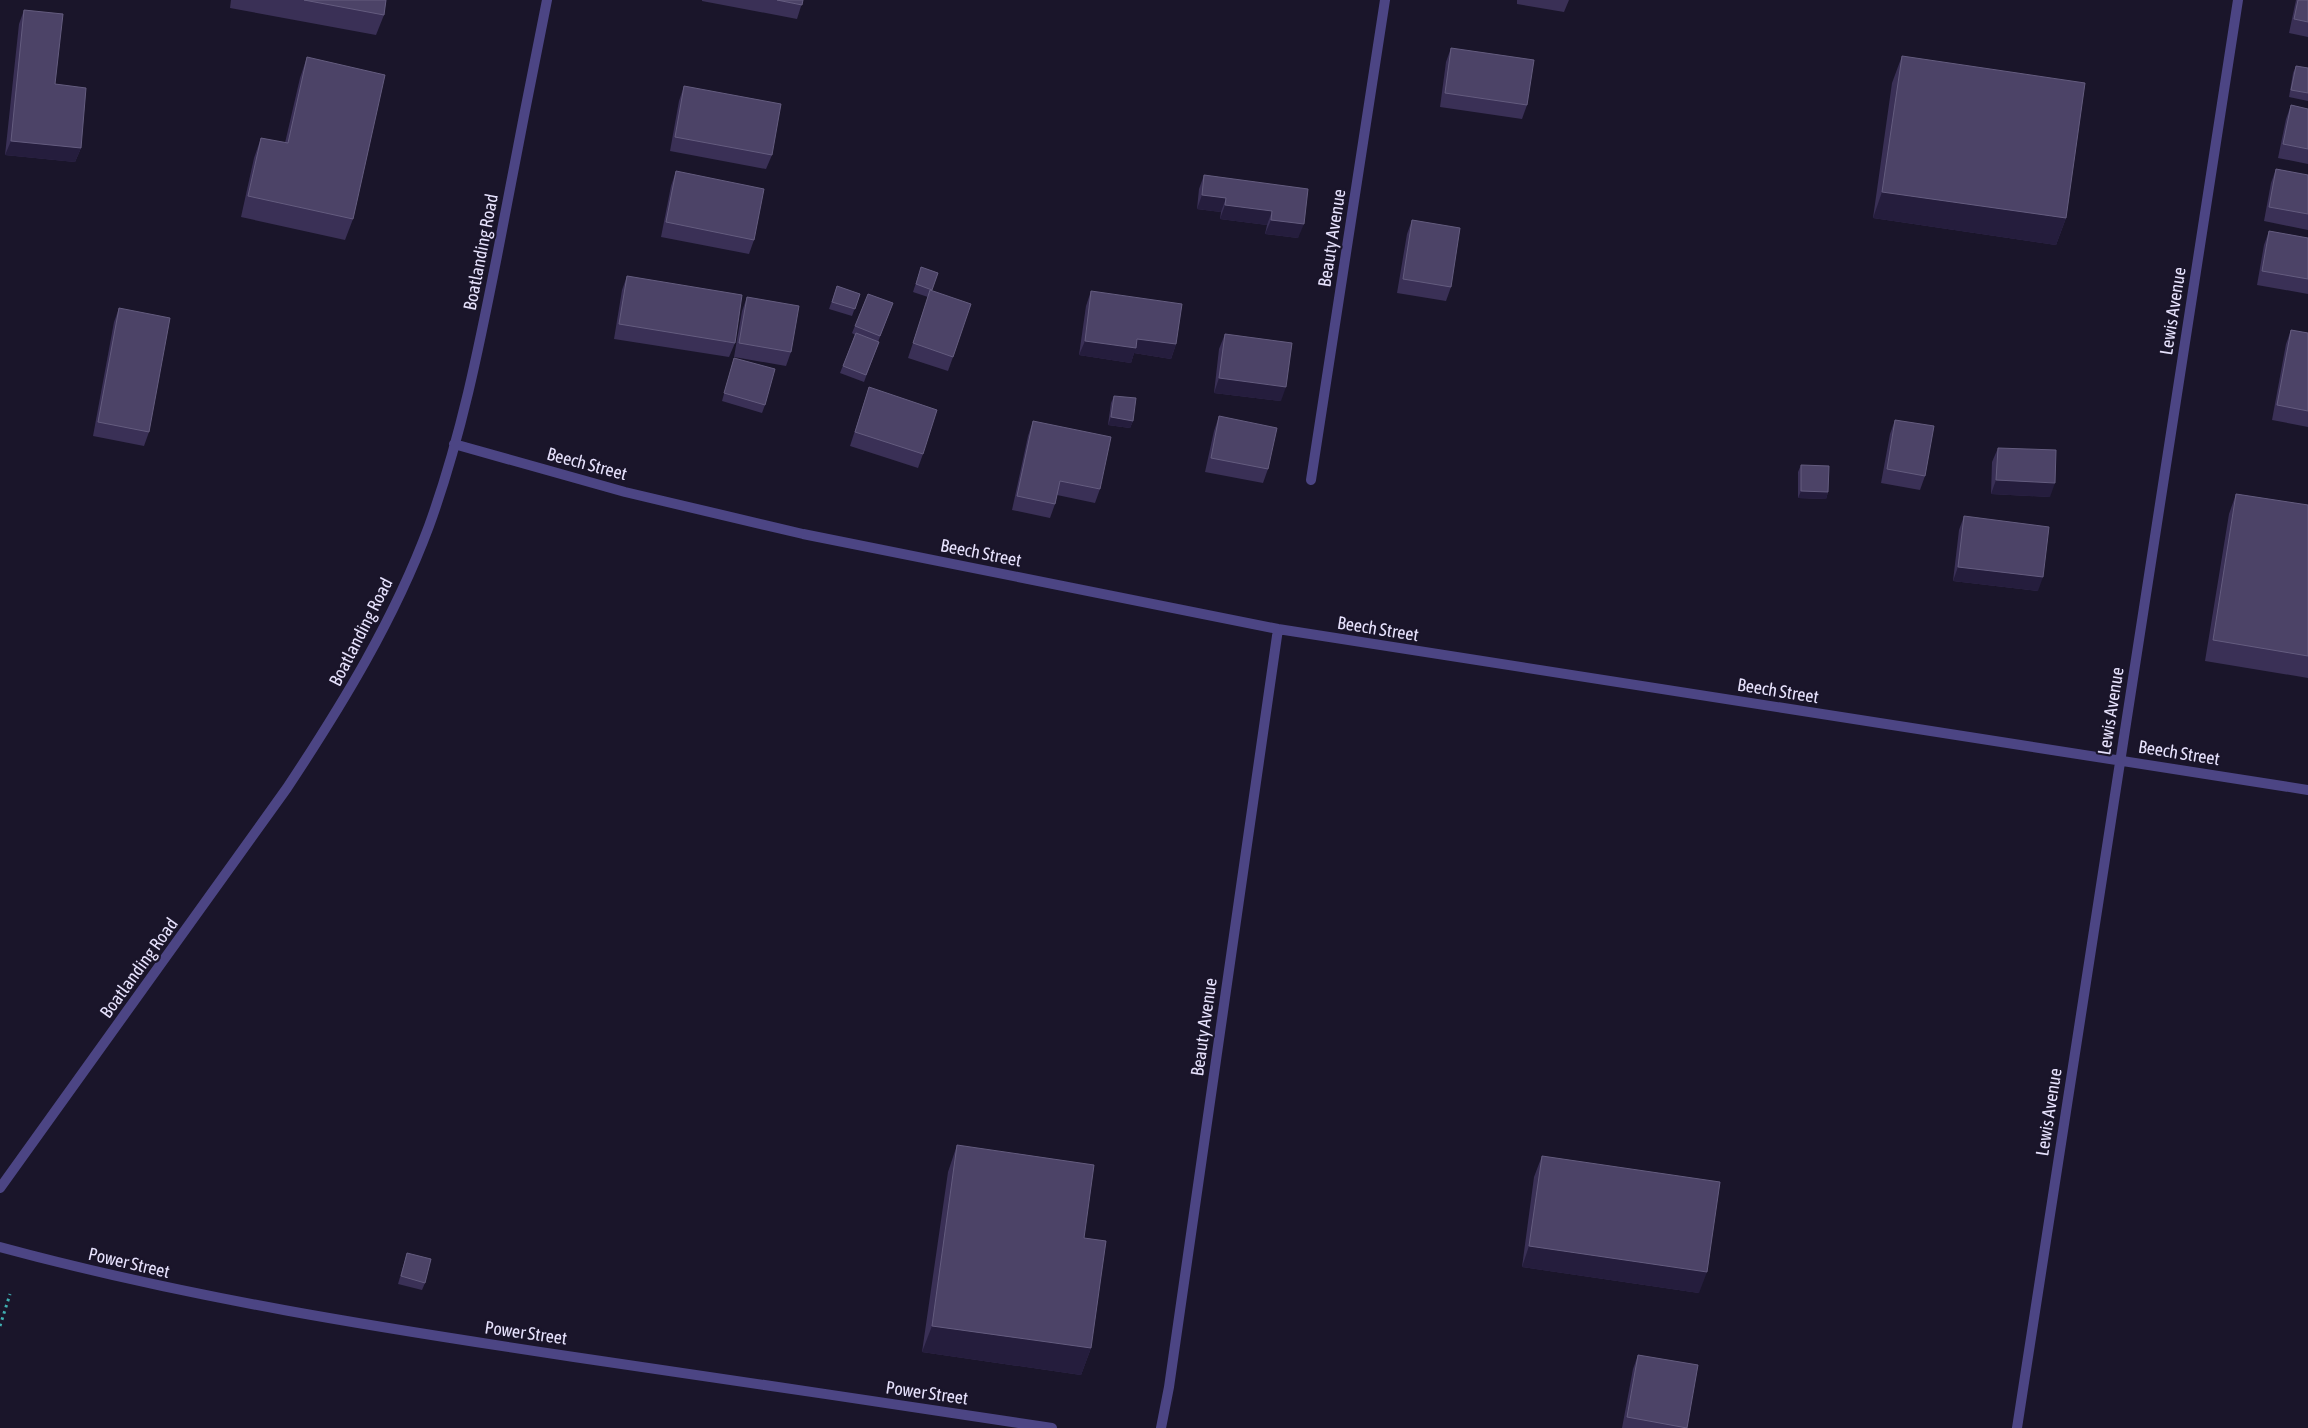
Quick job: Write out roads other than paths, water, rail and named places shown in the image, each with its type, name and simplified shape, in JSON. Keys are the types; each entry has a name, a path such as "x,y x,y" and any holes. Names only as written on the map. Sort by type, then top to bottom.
{"street":[{"name":"Boatlanding Road","path":"0,1188 215,890 329,725 367,661 400,594 428,527 472,382 547,0"},
{"name":"Beauty Avenue","path":"1311,480 1385,0"},
{"name":"Lewis Avenue","path":"2017,1428 2238,0"},
{"name":"Beech Street","path":"454,444 625,492 803,534 1278,630 2308,790"},
{"name":"Beauty Avenue","path":"1161,1428 1170,1377 1278,630"},
{"name":"Power Street","path":"0,1247 85,1270 163,1288 430,1334 1052,1428"}]}
